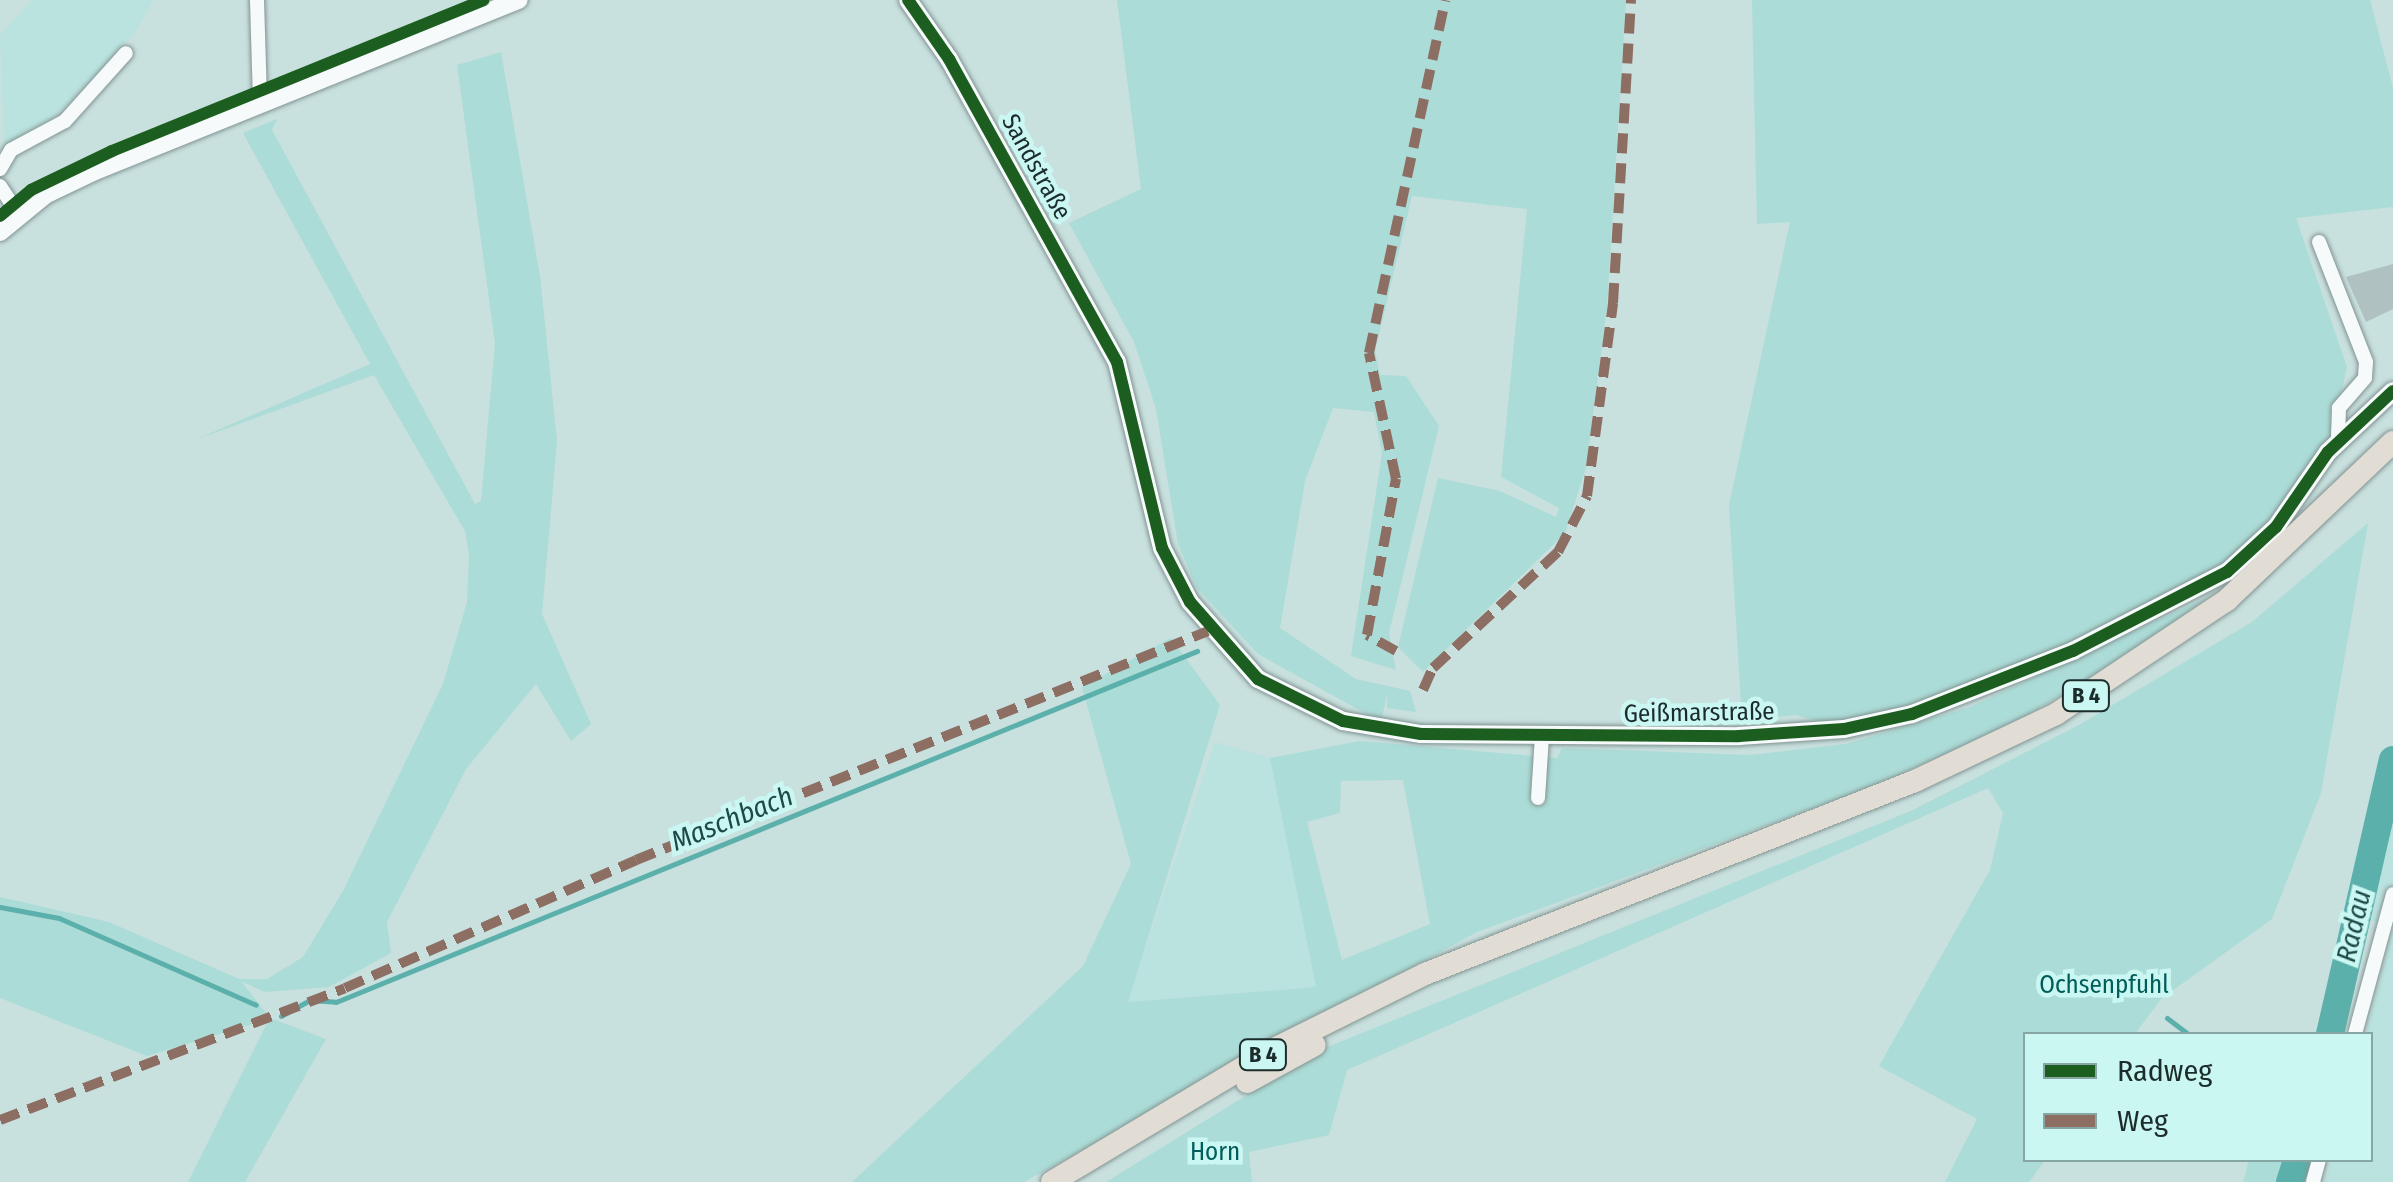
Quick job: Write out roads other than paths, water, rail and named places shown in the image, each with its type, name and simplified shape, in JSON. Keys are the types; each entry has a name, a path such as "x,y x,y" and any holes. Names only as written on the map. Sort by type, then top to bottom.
{"highway":[{"name":"B 4","path":"2310,537 2393,442"},
{"name":"B 4","path":"1052,1182 1274,1049 1487,954 1915,782 2056,714 2190,629 2310,537 2393,461"},
{"name":"B 4","path":"1080,1182 1336,1033 1487,954"}],"street":[{"path":"257,0 260,104"},
{"path":"0,232 19,214 96,171 489,6 519,0"},
{"name":"Sandstraße","path":"908,0 949,59 1117,362"},
{"path":"0,169 11,150 65,120 126,53"},
{"path":"0,186 19,214"},
{"path":"2319,242 2366,362 2365,378 2339,408 2338,442"},
{"name":"Geißmarstraße","path":"1117,362 1162,548 1208,630 1236,660 1286,696 1343,721 1421,734 1542,736 1844,729 2000,682 2227,572 2276,526 2338,442 2393,391"},
{"path":"1538,798 1542,736"},
{"path":"2356,1032 2393,894"}],"waterway":[{"name":"Maschbach","path":"281,1016 310,1000 336,1002 1197,651"},
{"name":"Radau","path":"2330,1032 2393,760"},
{"name":"Maschbach","path":"0,907 59,918 256,1005"},
{"path":"2167,1018 2185,1032"},
{"name":"Radau","path":"2290,1182 2296,1162"}],"park label":[{"name":"Ochsenpfuhl","path":"2104,985"},
{"name":"Horn","path":"1215,1152"}]}
